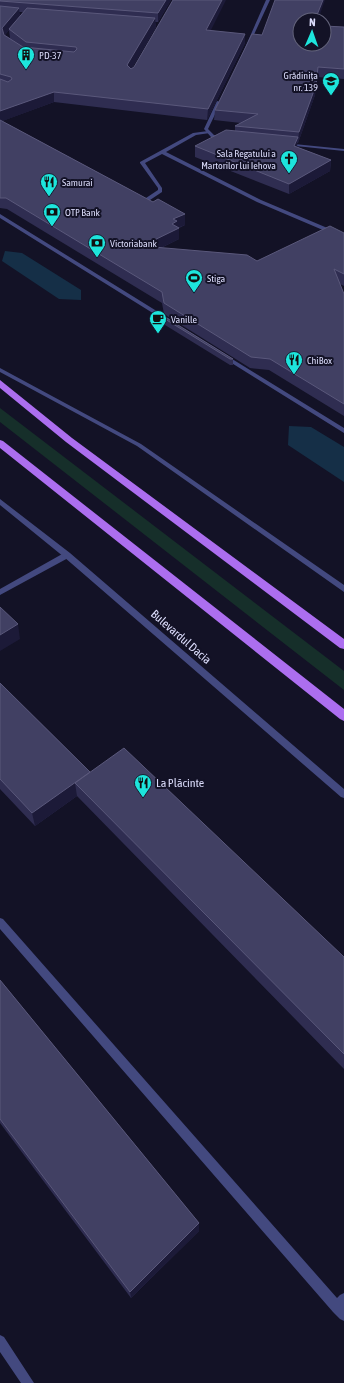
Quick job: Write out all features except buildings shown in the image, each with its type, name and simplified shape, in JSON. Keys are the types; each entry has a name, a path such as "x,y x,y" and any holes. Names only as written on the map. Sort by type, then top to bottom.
{"main road":[{"path":"0,382 69,440 344,645"},
{"path":"0,443 344,716"}],"street":[{"path":"240,60 268,0"},
{"path":"221,99 206,129 213,136 232,139"},
{"path":"148,199 160,191 160,188 142,163 195,134 208,132"},
{"path":"277,143 344,150"},
{"path":"162,152 259,201 344,237"},
{"path":"0,216 177,326"},
{"path":"217,351 344,430"},
{"path":"0,370 139,444 344,589"},
{"name":"Bulevardul Dacia","path":"0,501 67,555 344,794"},
{"path":"0,592 67,555"},
{"path":"0,922 342,1308"},
{"path":"0,1342 28,1383"}],"green space":[{"path":"0,408 344,671 344,690 0,422"}],"water":[{"path":"5,251 22,253 81,290 81,300 59,299 2,261"},
{"path":"289,426 311,427 344,447 344,482 288,445"}],"place":[{"name":"PD-37","path":"26,70"},
{"name":"Grădinița nr. 139","path":"331,96"},
{"name":"Sala Regatului a Martorilor lui Iehova","path":"289,174"},
{"name":"Samurai","path":"49,197"},
{"name":"OTP Bank","path":"52,227"},
{"name":"Victoriabank","path":"97,258"},
{"name":"Stiga","path":"194,293"},
{"name":"Vanille","path":"158,334"},
{"name":"ChiBox","path":"294,375"},
{"name":"La Plăcinte","path":"143,798"}]}
